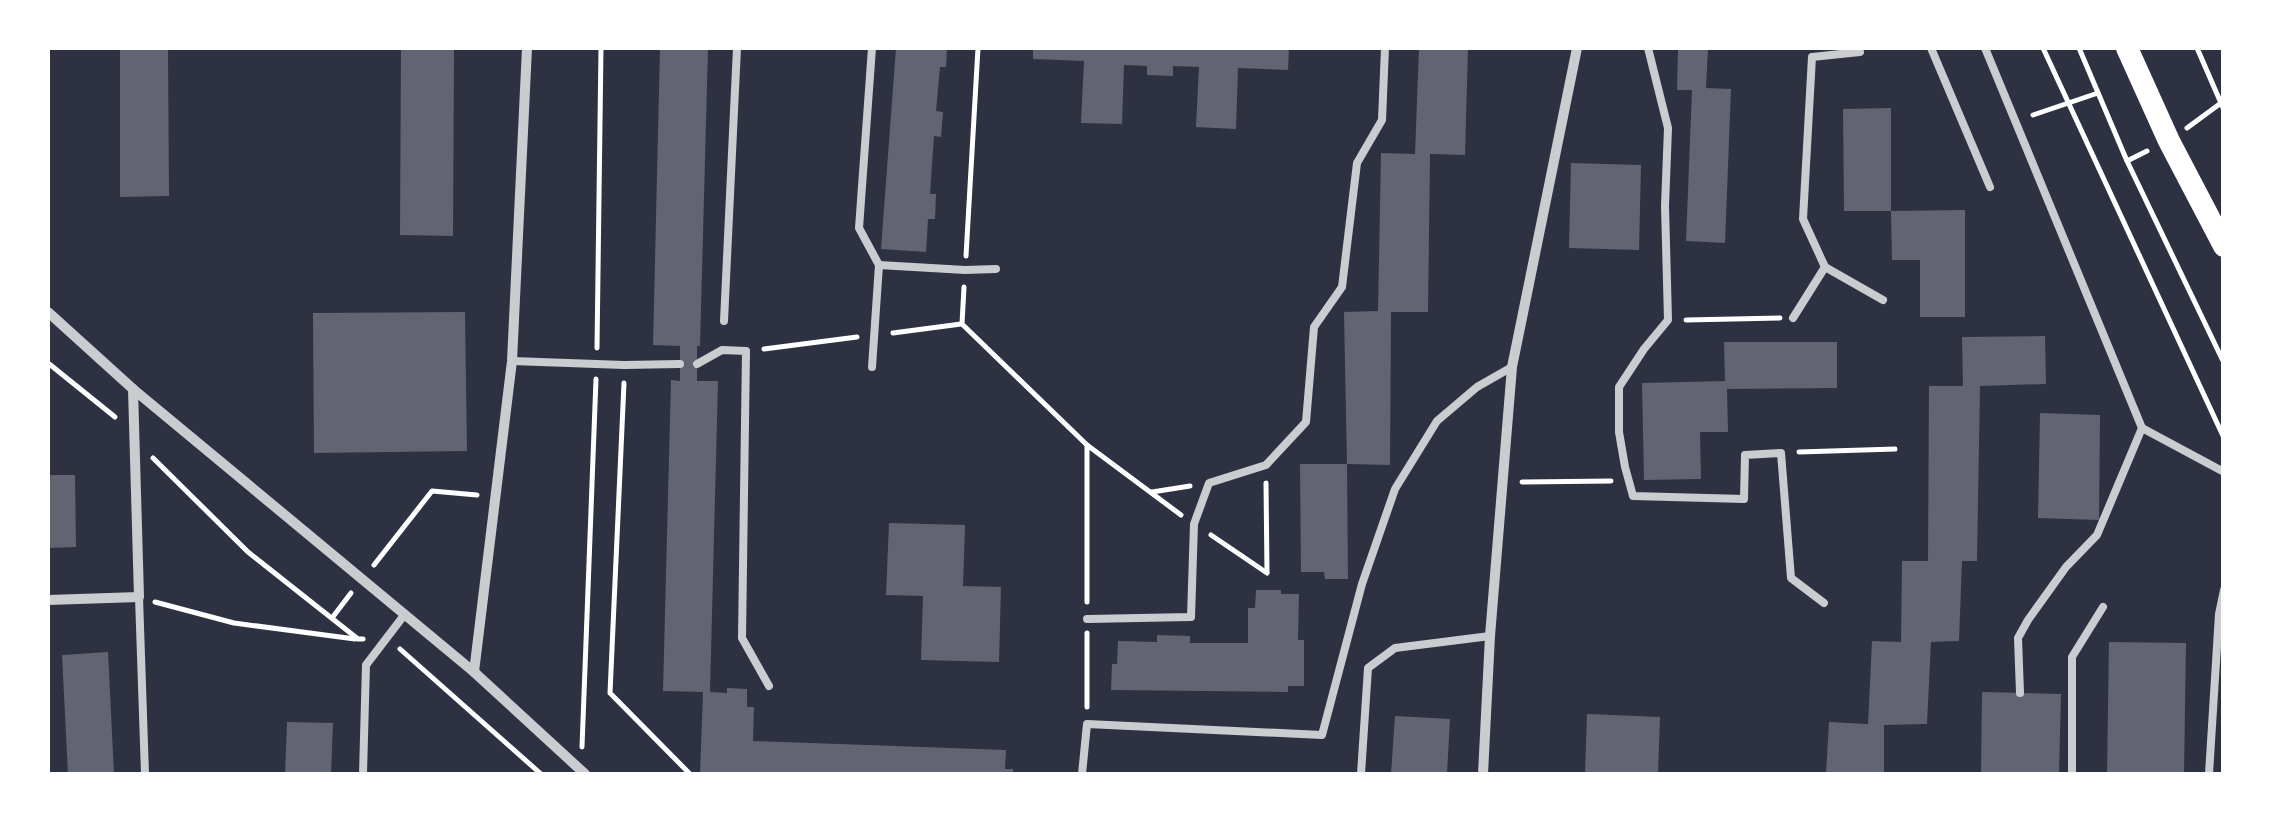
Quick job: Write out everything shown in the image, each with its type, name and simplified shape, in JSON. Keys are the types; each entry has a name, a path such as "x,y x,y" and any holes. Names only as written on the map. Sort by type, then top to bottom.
{"main road":[{"path":"2127,48 2169,141 2224,246"}],"street":[{"path":"474,672 512,362 527,48"},
{"path":"1483,774 1512,367 1577,48"},
{"path":"48,312 134,389 474,672 583,773"},
{"path":"48,600 139,597 134,389"}],"lane":[{"path":"724,321 736,48"},
{"path":"872,48 859,228 879,265 872,367"},
{"path":"1087,619 1191,617 1194,524 1209,482 1266,466 1306,422 1314,326 1342,287 1357,163 1382,120 1385,48"},
{"path":"1648,48 1668,128 1668,320 1619,386 1619,432 1629,481 1634,496 1744,500 1745,455 1782,453 1790,578 1824,603"},
{"path":"1931,48 1990,187"},
{"path":"1984,48 2142,428 2224,472"},
{"path":"1860,52 1812,57 1803,219 1825,267 1883,300"},
{"path":"879,265 996,269"},
{"path":"1793,318 1825,267"},
{"path":"697,364 722,350 746,351 742,638 769,686"},
{"path":"512,362 680,364"},
{"path":"1082,774 1087,724 1322,736 1362,584 1395,489 1436,421 1477,388 1512,367"},
{"path":"2020,693 2018,638 2066,566 2097,535 2142,428"},
{"path":"2210,774 2218,614 2224,590"},
{"path":"139,597 146,774"},
{"path":"2072,774 2072,657 2103,607"},
{"path":"363,774 366,665 404,614"},
{"path":"1361,774 1368,668 1395,648 1490,636"}],"path":[{"path":"583,773 601,48"},
{"path":"978,48 962,324 1088,445 1149,493 1266,572 1266,466"},
{"path":"2043,48 2224,438"},
{"path":"2079,48 2127,161 2224,362"},
{"path":"2196,48 2224,110"},
{"path":"2032,116 2098,92"},
{"path":"1668,320 1793,318"},
{"path":"48,362 118,420 248,552 358,639"},
{"path":"624,365 610,693 690,774"},
{"path":"1087,724 1088,445"},
{"path":"1782,453 1894,448"},
{"path":"1502,482 1629,481"},
{"path":"1149,493 1209,482"},
{"path":"332,618 432,491 462,493"},
{"path":"139,597 234,624 358,639 387,637 541,774"}],"building":[{"path":"120,48 168,48 169,196 120,197"},
{"path":"401,48 454,48 453,236 400,235"},
{"path":"660,48 708,48 697,381 718,381 710,692 747,689 747,707 754,707 753,741 1006,750 1005,769 1013,769 1013,774 700,774 703,692 663,691 671,380 680,381 680,346 653,345"},
{"path":"896,48 947,48 946,67 940,67 936,111 943,112 941,137 934,136 930,194 936,194 935,219 928,219 926,252 881,249"},
{"path":"1033,48 1289,48 1288,70 1238,68 1236,129 1196,127 1199,67 1173,66 1173,76 1147,75 1147,66 1124,65 1122,124 1081,123 1084,61 1033,59"},
{"path":"1419,48 1468,48 1465,155 1430,154 1428,312 1391,312 1390,465 1347,464 1344,312 1378,311 1381,153 1415,154"},
{"path":"1678,48 1708,48 1706,88 1731,89 1725,243 1686,241 1692,90 1677,90"},
{"path":"1891,108 1891,211 1844,211 1843,109"},
{"path":"1571,163 1641,165 1639,250 1569,248"},
{"path":"1965,210 1965,317 1920,317 1920,260 1892,260 1891,211"},
{"path":"465,312 467,451 314,453 313,313"},
{"path":"2045,336 2046,384 1980,386 1977,561 1962,561 1959,641 1931,642 1927,724 1884,725 1884,774 1826,774 1829,722 1868,724 1872,641 1901,642 1902,561 1928,561 1929,386 1963,386 1962,337"},
{"path":"1724,342 1837,342 1837,388 1727,389 1728,432 1700,432 1701,479 1644,480 1642,383 1725,381"},
{"path":"2040,413 2100,415 2099,520 2038,518"},
{"path":"1300,464 1347,464 1348,579 1325,579 1324,572 1301,572"},
{"path":"48,475 75,475 76,547 48,548"},
{"path":"889,523 965,525 963,586 1001,587 999,662 921,660 923,596 886,595"},
{"path":"1256,590 1299,594 1298,640 1304,640 1304,686 1288,686 1288,692 1111,690 1118,641 1157,642 1157,635 1190,636 1190,643 1248,643 1248,608 1255,608"},
{"path":"2109,642 2186,643 2184,774 2107,774"},
{"path":"108,652 114,774 68,774 62,655"},
{"path":"1982,692 2061,694 2059,774 1981,774"},
{"path":"1587,714 1660,717 1658,774 1585,774"},
{"path":"1395,716 1450,719 1447,774 1391,774"},
{"path":"287,722 333,723 331,774 285,774"}]}
